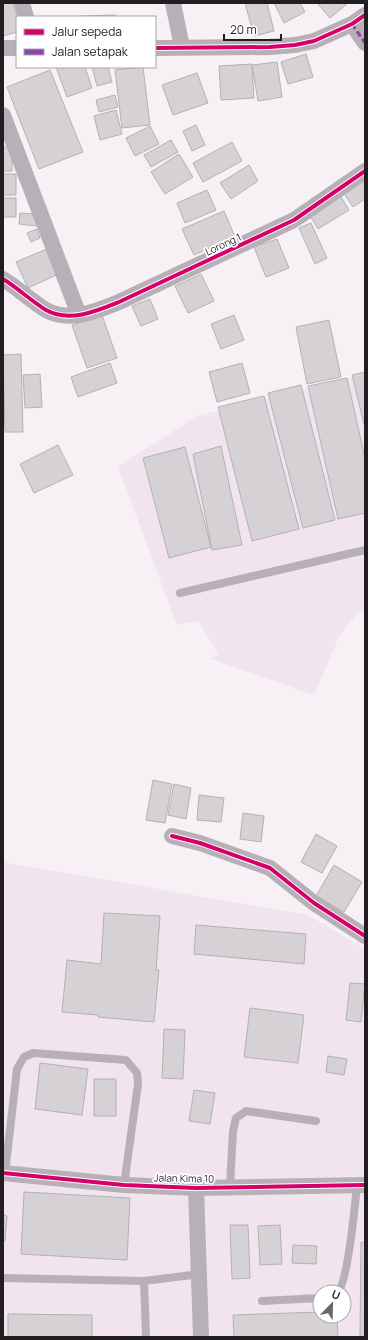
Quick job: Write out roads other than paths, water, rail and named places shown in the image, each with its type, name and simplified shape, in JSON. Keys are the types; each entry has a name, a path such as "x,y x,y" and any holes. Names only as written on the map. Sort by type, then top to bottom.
{"street":[{"path":"22,3 26,16"},
{"path":"173,3 182,47"},
{"path":"156,48 270,47 296,45 314,42 352,24 365,15"},
{"path":"352,24 365,44"},
{"path":"3,48 16,48"},
{"path":"3,115 7,138 79,315"},
{"name":"Lorong 1","path":"3,279 46,310 58,315 79,315 92,312 119,302 294,220 365,172"},
{"path":"172,836 200,843 270,868 314,903 365,936"},
{"name":"Jalan Kima 10","path":"4,1173 124,1185 196,1188 230,1186 361,1185"},
{"name":"Jalan Kima 10","path":"196,1188 201,1337"}],"lane":[{"path":"180,593 365,550"},
{"path":"4,1173 17,1069 24,1057 33,1052 126,1060 137,1073 138,1084 124,1185"},
{"path":"230,1186 233,1131 236,1118 246,1112 316,1121"},
{"path":"343,1284 361,1185"},
{"path":"3,1278 144,1281 200,1274"},
{"path":"144,1281 146,1337"},
{"path":"262,1301 312,1298"}]}
